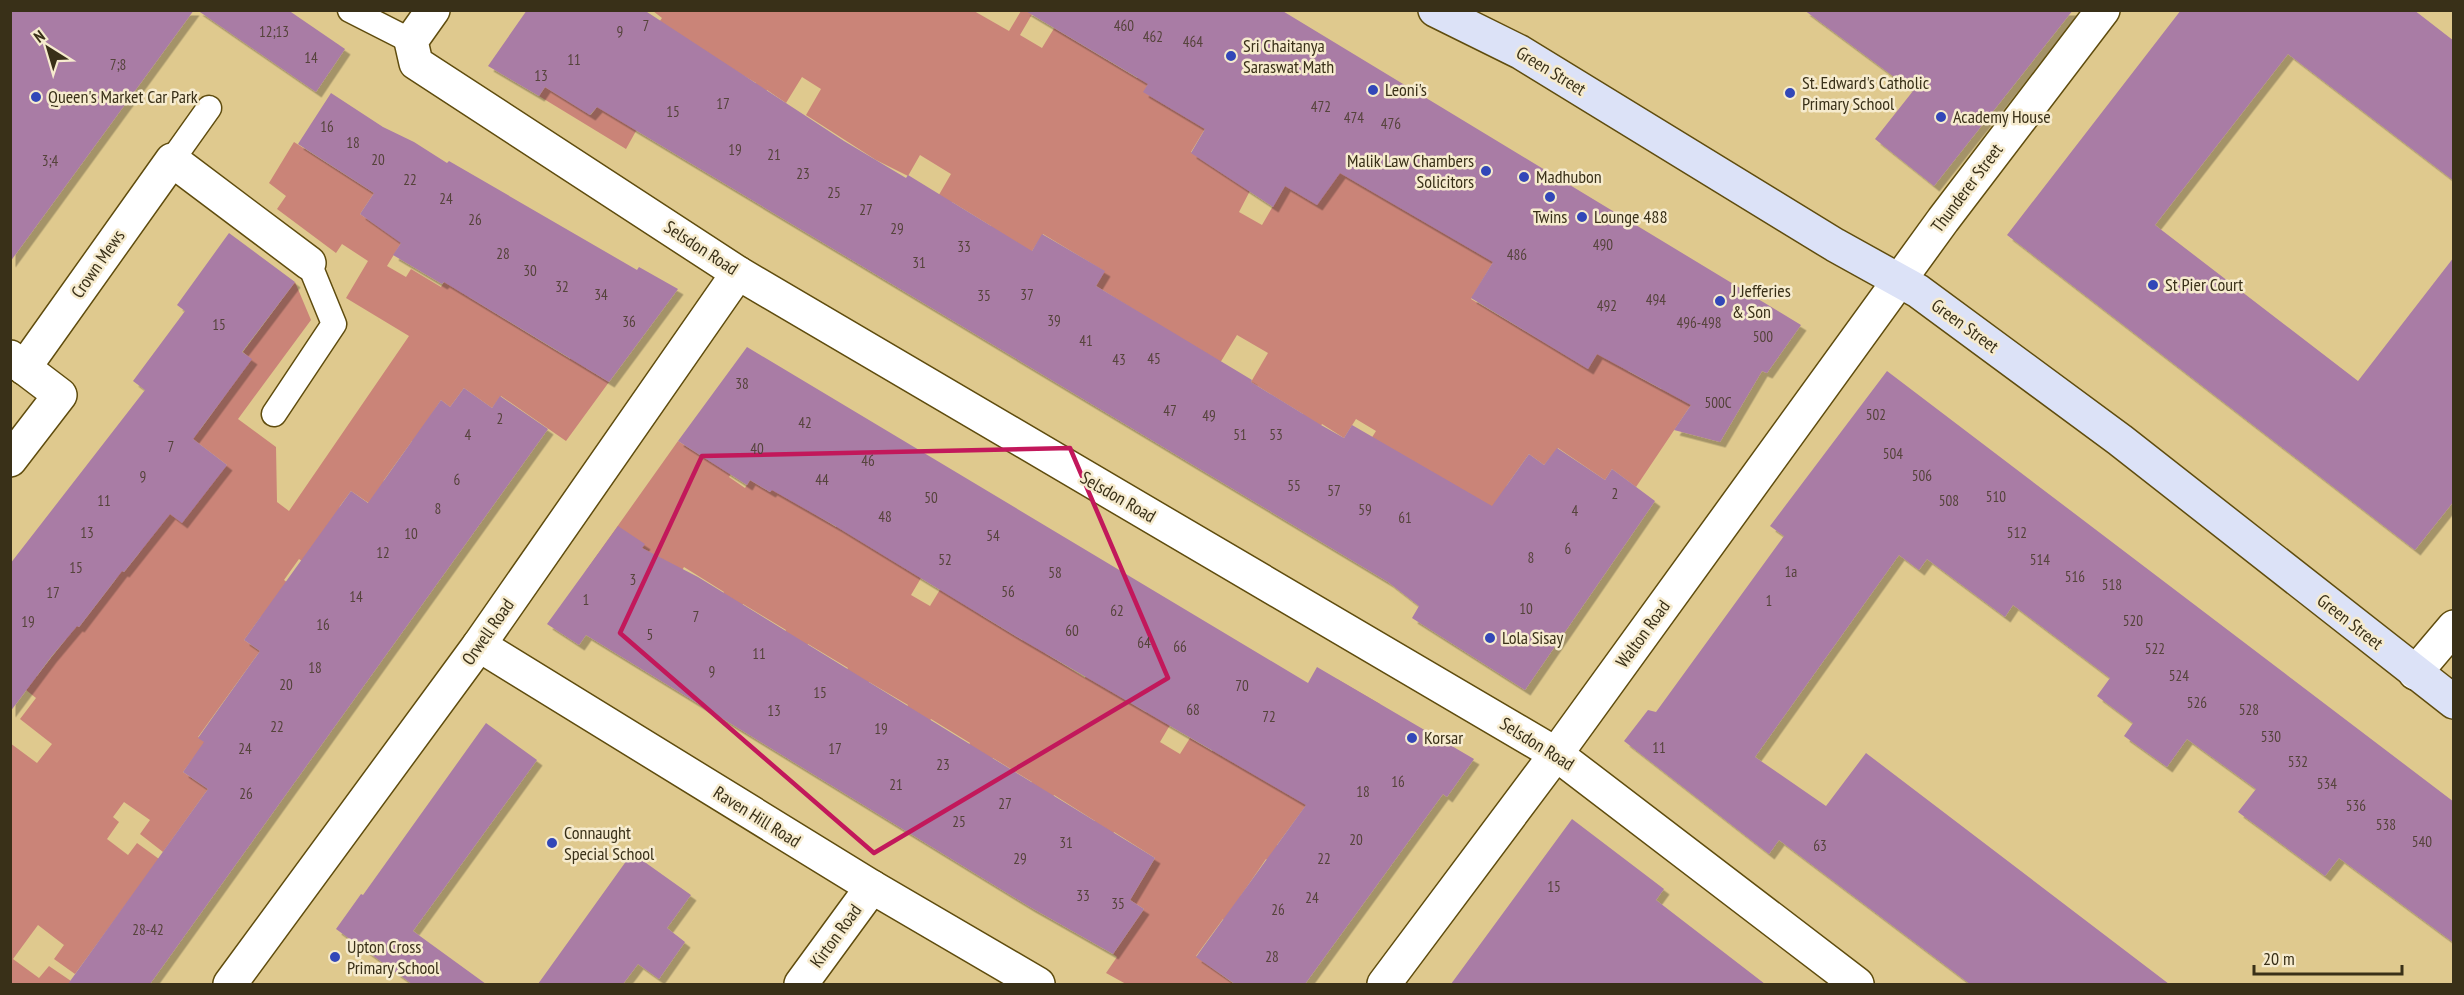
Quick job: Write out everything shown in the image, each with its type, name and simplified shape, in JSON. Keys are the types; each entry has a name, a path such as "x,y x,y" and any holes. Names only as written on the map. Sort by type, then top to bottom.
{"main road":[{"name":"Green Street","path":"1441,12 1520,52 1918,291 2120,440 2454,702"}],"street":[{"path":"411,41 433,10"},
{"name":"Thunderer Street","path":"1898,281 2103,10"},
{"name":"Selsdon Road","path":"411,41 416,63 738,273 1556,754 1857,984"},
{"path":"172,160 309,263"},
{"name":"Crown Mews","path":"17,362 172,160"},
{"name":"Orwell Road","path":"230,984 479,645 738,273"},
{"name":"Walton Road","path":"1384,984 1556,754 1898,281"},
{"path":"10,460 60,395 17,362"},
{"path":"2415,673 2454,627"},
{"name":"Raven Hill Road","path":"479,645 872,887 1038,984"},
{"name":"Kirton Road","path":"801,984 872,887"}],"lane":[{"path":"350,10 411,41"},
{"name":"Crown Mews","path":"172,160 209,108"},
{"path":"274,414 334,324 309,263"}],"highlighted area":[{"path":"1070,448 1168,678 874,853 620,633 702,456"}],"shaded area":[{"path":"653,11 974,11 1009,31 1021,11 1034,11 1020,35 1042,48 1054,28 1137,78 1154,73 1144,92 1244,64 1191,152 1219,171 1253,185 1239,212 1262,225 1305,151 1340,172 1514,227 1471,299 1588,368 1633,296 1628,371 1661,389 1703,387 1636,487 1612,469 1605,480 1558,448 1544,465 1529,454 1507,485 1489,541 1364,450 1376,431 1356,419 1344,438 1322,424 1297,467 1278,456 1303,414 1251,382 1268,353 1237,335 1220,363 1096,286 1104,271 1043,234 1032,251 966,268 991,226 952,202 914,238 951,174 920,155 908,176 876,160 806,115 821,89 802,77 786,103 767,90 740,130 731,124 756,83 729,67 669,86 636,131 626,149 539,96 545,87 591,115 662,18"},
{"path":"294,142 374,193 360,214 388,233 415,220 387,266 406,277 411,269 441,287 468,243 469,297 570,359 594,319 611,329 586,368 609,382 566,441 501,396 492,408 464,388 450,407 441,400 427,421 450,469 412,441 384,480 376,508 351,491 340,506 319,573 299,559 284,580 291,585 260,618 244,640 260,651 198,737 229,760 194,757 183,772 208,789 163,852 140,834 150,820 124,802 113,817 119,822 107,839 128,855 137,843 159,859 75,974 54,959 64,945 38,925 13,959 39,978 49,966 71,981 68,984 11,984 10,743 37,763 52,744 20,719 36,698 11,678 37,676 66,639 51,606 79,627 116,579 95,550 124,572 140,552 130,544 227,465 139,398 200,430 251,359 243,352 295,282 311,320 238,419 276,447 277,502 289,511 409,336 346,298 368,261 342,244 336,253 277,209 286,196 269,183"},
{"path":"761,422 729,477 745,488 750,480 770,492 799,443 815,514 836,527 864,482 948,532 911,595 930,606 941,588 1007,570 981,615 1022,640 1050,595 1045,653 1085,678 1112,634 1108,689 1146,712 1196,681 1160,742 1180,754 1190,738 1212,751 1238,709 1324,702 1337,679 1380,704 1277,845 1317,873 1306,887 1266,859 1240,897 1262,946 1223,919 1196,956 1234,984 1126,984 1106,973 1117,957 1113,954 1144,909 1130,900 1155,858 1114,832 1086,876 1068,865 1095,821 1054,795 1027,839 1005,826 1032,782 993,758 943,788 970,743 931,719 901,766 880,752 908,705 869,682 839,730 818,717 848,668 808,644 779,692 757,678 786,630 743,604 713,653 694,641 724,592 684,567 654,615 659,558 640,547 585,572 678,441 700,455"}],"building":[{"path":"10,10 194,10 10,262"},
{"path":"197,10 288,10 345,49 316,92"},
{"path":"527,10 644,10 844,141 906,178 908,175 1032,251 1042,234 1105,271 1096,286 1252,380 1251,382 1321,425 1344,438 1352,425 1492,506 1529,454 1544,465 1557,448 1605,480 1612,469 1655,501 1525,690 1412,618 1419,606 1388,582 597,107 590,115 545,87 539,96 488,66"},
{"path":"1024,10 1281,10 1801,325 1767,373 1762,371 1720,442 1674,430 1691,405 1597,354 1588,369 1471,298 1493,262 1340,173 1317,205 1285,186 1273,207 1191,153 1205,129 1143,92 1148,84"},
{"name":"Academy House","path":"1804,10 2073,10 1934,186 1875,139 1913,91"},
{"name":"St Pier Court","path":"2181,10 2414,10 2454,41 2454,181 2288,54 2155,225 2358,381 2454,257 2454,501 2415,550 2007,235"},
{"path":"331,93 383,127 414,142 447,163 449,161 637,270 639,267 678,289 609,382 444,282 442,284 393,255 401,243 360,214 374,193 298,144"},
{"path":"229,233 295,282 242,352 252,359 193,439 227,465 182,523 170,514 79,627 77,626 51,657 10,712 10,564 145,390 133,381 185,311 177,305"},
{"path":"747,347 1308,683 1317,667 1474,759 1447,797 1443,794 1305,984 1235,984 1196,957 1306,805 1019,638 837,527 772,490 770,492 750,480 747,485 678,441"},
{"path":"1887,371 2454,802 2454,943 2339,858 2325,876 2238,812 2256,789 2187,739 2167,767 2124,736 2133,723 2097,696 2110,678 2013,605 2005,617 1927,559 1919,570 1899,555 1755,757 1826,806 1866,753 2169,984 1970,984 1779,840 1769,854 1624,741 1648,710 1656,712 1784,536 1770,526"},
{"path":"464,388 492,408 500,396 548,429 150,984 68,984 208,789 183,772 204,742 198,738 260,651 244,640 351,491 368,503 441,400 450,407"},
{"path":"618,526 645,544 642,548 698,577 1155,858 1130,900 1144,909 1113,954 1030,907 586,635 579,645 547,624"},
{"path":"486,723 537,760 413,931 486,984 412,984 336,929 361,894 363,895"},
{"path":"1572,819 1664,889 1656,900 1765,984 1451,984"},
{"path":"632,853 691,895 667,928 685,942 659,979 638,964 623,984 538,984"}],"place":[{"name":"Sri Chaitanya Saraswat Math","path":"1231,56"},
{"name":"Leoni's","path":"1373,90"},
{"name":"St. Edward's Catholic Primary School","path":"1790,93"},
{"name":"Queen's Market Car Park","path":"36,97"},
{"name":"Academy House","path":"1941,117"},
{"name":"Malik Law Chambers Solicitors","path":"1486,171"},
{"name":"Madhubon","path":"1524,177"},
{"name":"Twins","path":"1550,197"},
{"name":"Lounge 488","path":"1582,217"},
{"name":"St Pier Court","path":"2153,285"},
{"name":"J Jefferies & Son","path":"1720,301"},
{"name":"Lola Sisay","path":"1490,638"},
{"name":"Korsar","path":"1412,738"},
{"name":"Connaught Special School","path":"552,843"},
{"name":"Upton Cross Primary School","path":"335,957"}]}
